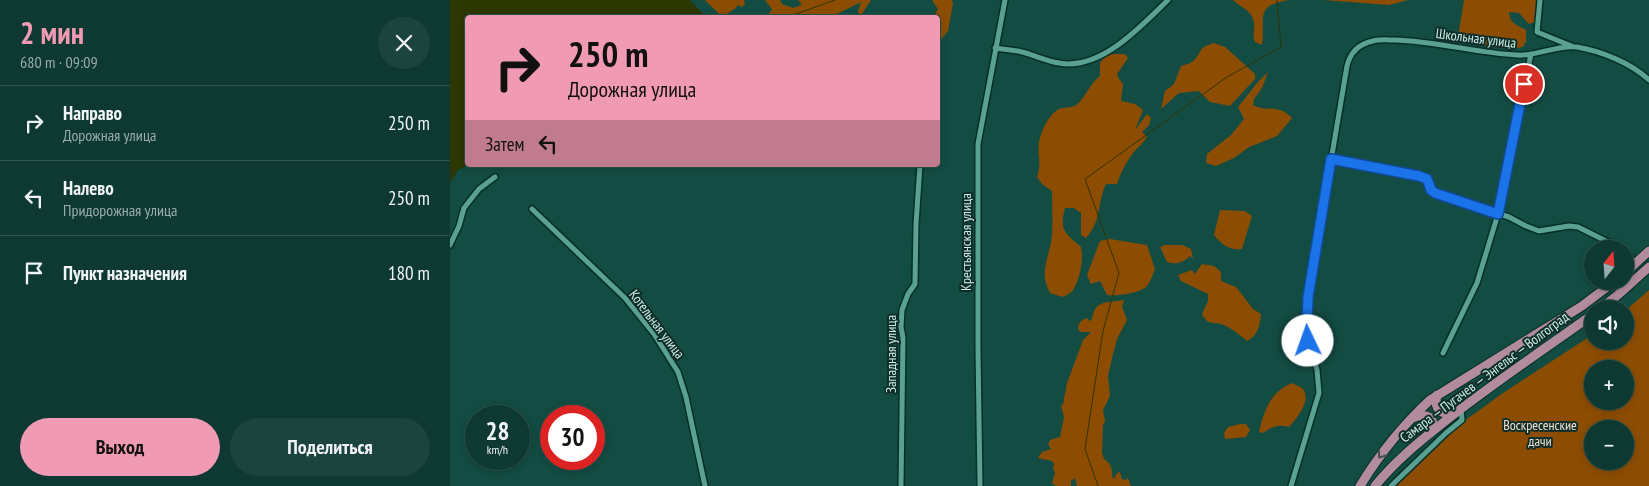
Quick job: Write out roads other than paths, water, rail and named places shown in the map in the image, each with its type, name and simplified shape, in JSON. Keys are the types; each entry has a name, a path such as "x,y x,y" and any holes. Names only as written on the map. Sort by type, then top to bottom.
{"main road":[{"path":"1636,264 1649,251"},
{"path":"1611,300 1649,267"},
{"name":"Самара — Пугачев — Энгельс — Волгоград","path":"1360,486 1386,449 1412,418 1437,395 1582,306 1603,290"},
{"name":"Самара — Пугачев — Энгельс — Волгоград","path":"1374,486 1398,459 1452,415 1584,321"},
{"path":"1437,395 1435,402 1437,408 1445,414 1452,415"},
{"path":"1412,418 1419,415 1428,416 1432,419 1433,424 1429,434"}],"street":[{"name":"Крестьянская улица","path":"980,486 978,144 1005,0"},
{"path":"995,48 1017,51 1058,63 1072,64 1111,51 1168,0"},
{"path":"1540,0 1537,32 1574,47"},
{"name":"Школьная улица","path":"1331,159 1349,57 1354,50 1374,41 1408,40 1519,56 1574,47 1622,62 1649,80"},
{"path":"1444,353 1477,283 1498,214 1531,54"},
{"path":"1291,486 1320,393 1317,370 1308,341 1308,305 1331,159 1419,176 1427,179 1431,190 1435,193 1498,214 1539,231 1569,226 1578,228 1603,240"},
{"name":"Западная улица","path":"901,486 903,338 901,317 905,302 915,284 920,167"},
{"path":"450,245 459,226 464,208 479,189 495,177"},
{"name":"Котельная улица","path":"532,209 625,298 654,334 678,372 686,397 705,486"},
{"path":"1391,486 1462,420 1461,408"}],"waterway":[{"path":"793,15 835,0"},
{"path":"1098,486 1085,449 1103,331 1119,273 1085,179 1227,77 1281,47 1277,0"}],"park label":[{"name":"Воскресенские дачи","path":"1540,434"}]}
